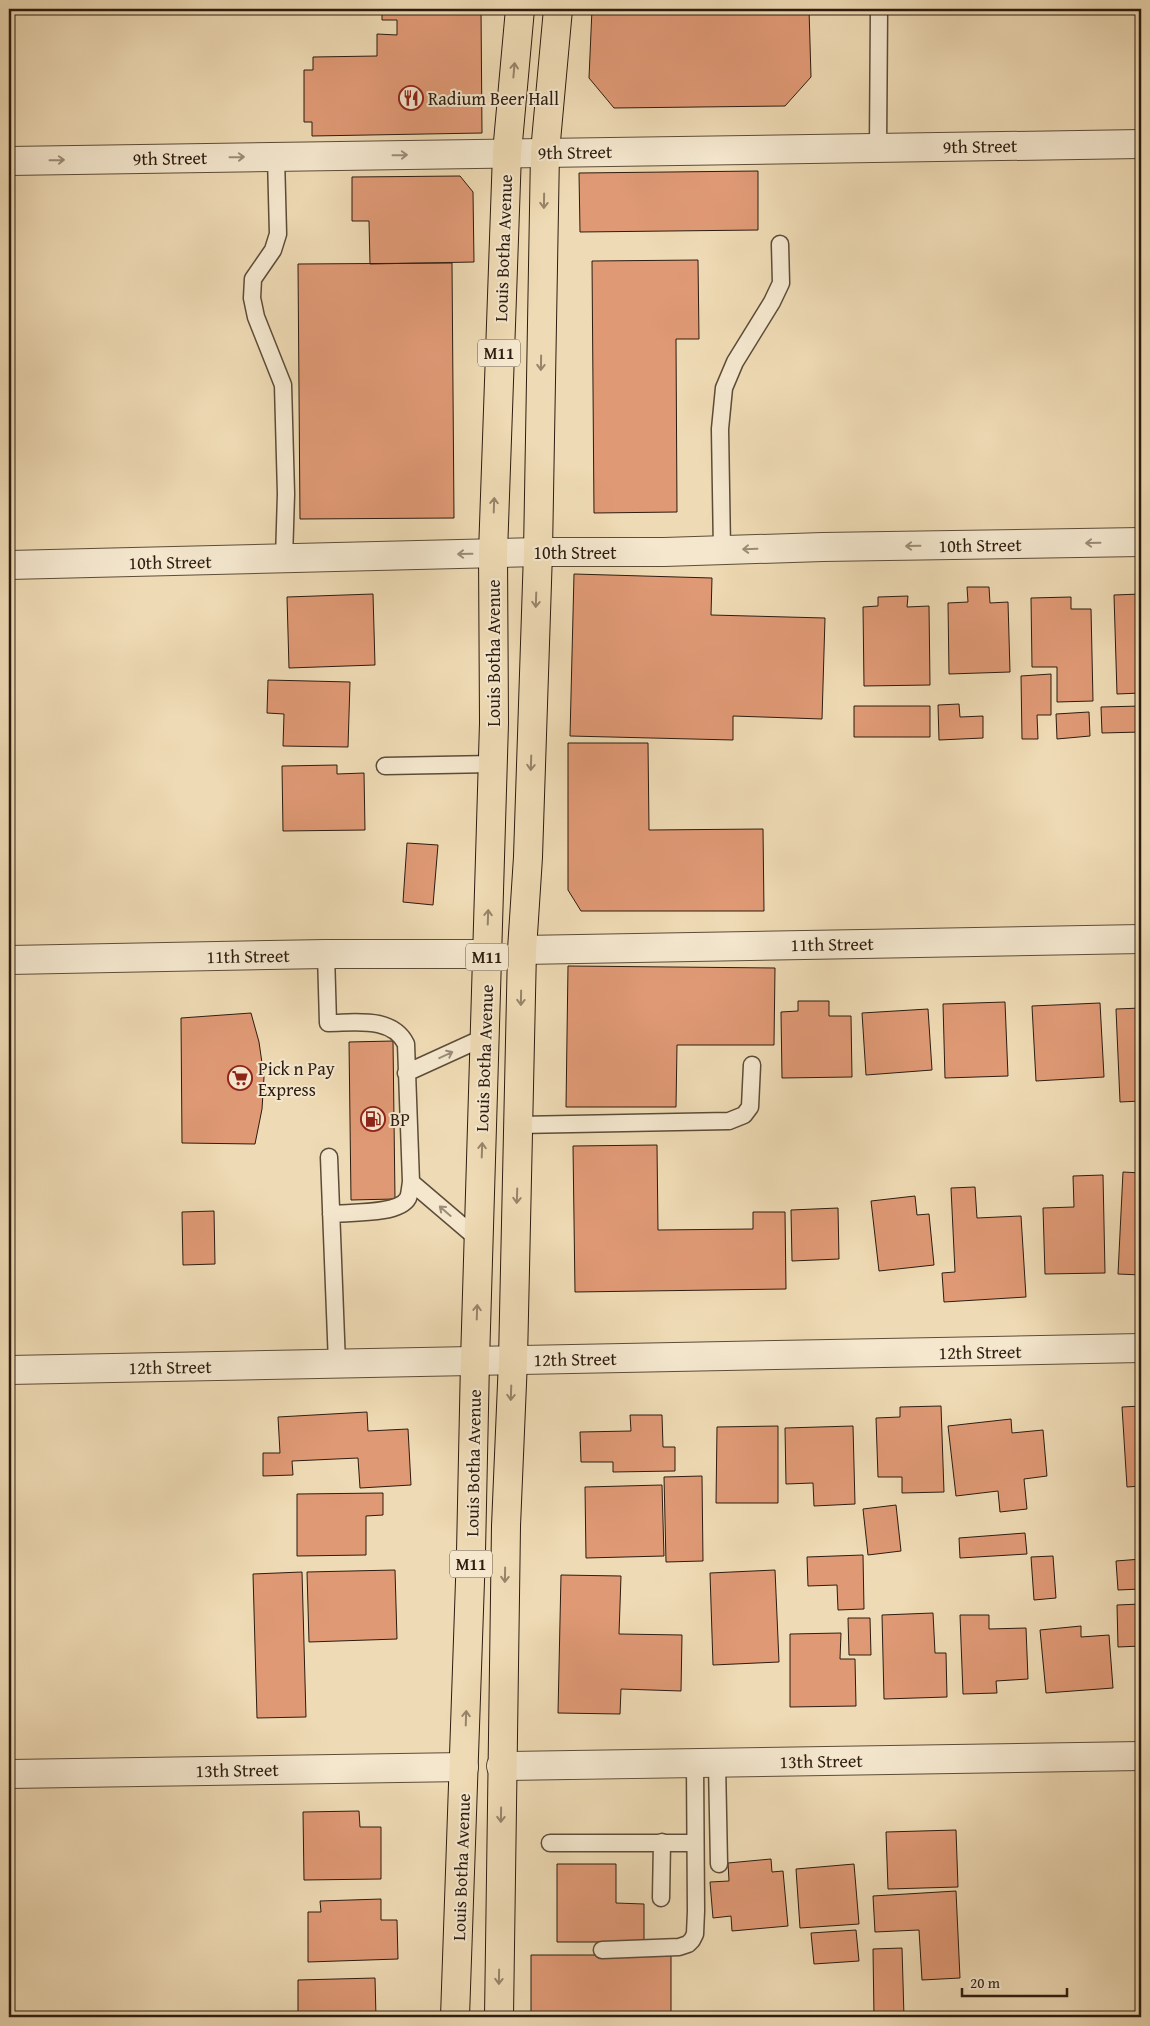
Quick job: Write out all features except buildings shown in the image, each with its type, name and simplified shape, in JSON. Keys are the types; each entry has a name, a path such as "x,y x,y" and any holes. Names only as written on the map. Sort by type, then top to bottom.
{"main road":[{"name":"Louis Botha Avenue","path":"455,2017 493,764 493,553 507,153 520,9"},
{"name":"Louis Botha Avenue","path":"499,2017 501,1766 506,1526 513,1360 522,950 528,857 538,552 545,152 558,9"}],"street":[{"name":"9th Street","path":"9,161 1141,144"},
{"name":"10th Street","path":"9,565 538,552 1141,542"},
{"name":"11th Street","path":"522,950 1141,939"},
{"name":"11th Street","path":"9,960 326,954 487,954"},
{"name":"12th Street","path":"9,1370 1141,1348"},
{"name":"13th Street","path":"501,1766 1141,1756"},
{"name":"13th Street","path":"9,1774 464,1766"}],"lane":[{"path":"878,148 879,9"},
{"path":"276,157 278,234 273,250 253,279 252,298 256,317 283,384 286,494 284,559"},
{"path":"722,550 720,429 724,388 735,362 772,302 781,283 780,244"},
{"path":"385,766 493,764"},
{"path":"326,954 328,1023 375,1024 392,1028 401,1035 406,1044 411,1182 408,1199 398,1206 384,1210 331,1214"},
{"path":"406,1073 485,1037"},
{"path":"518,1125 729,1121 744,1115 750,1107 752,1065"},
{"path":"329,1157 337,1364"},
{"path":"411,1182 479,1240"},
{"path":"602,1950 679,1947 692,1940 695,1934 694,1843 706,1763"},
{"path":"706,1763 719,1864"},
{"path":"661,1898 662,1842"},
{"path":"550,1843 694,1843"}],"place":[{"name":"Radium Beer Hall","path":"411,98"},
{"name":"Pick n Pay Express","path":"240,1078"},
{"name":"BP","path":"373,1119"}]}
